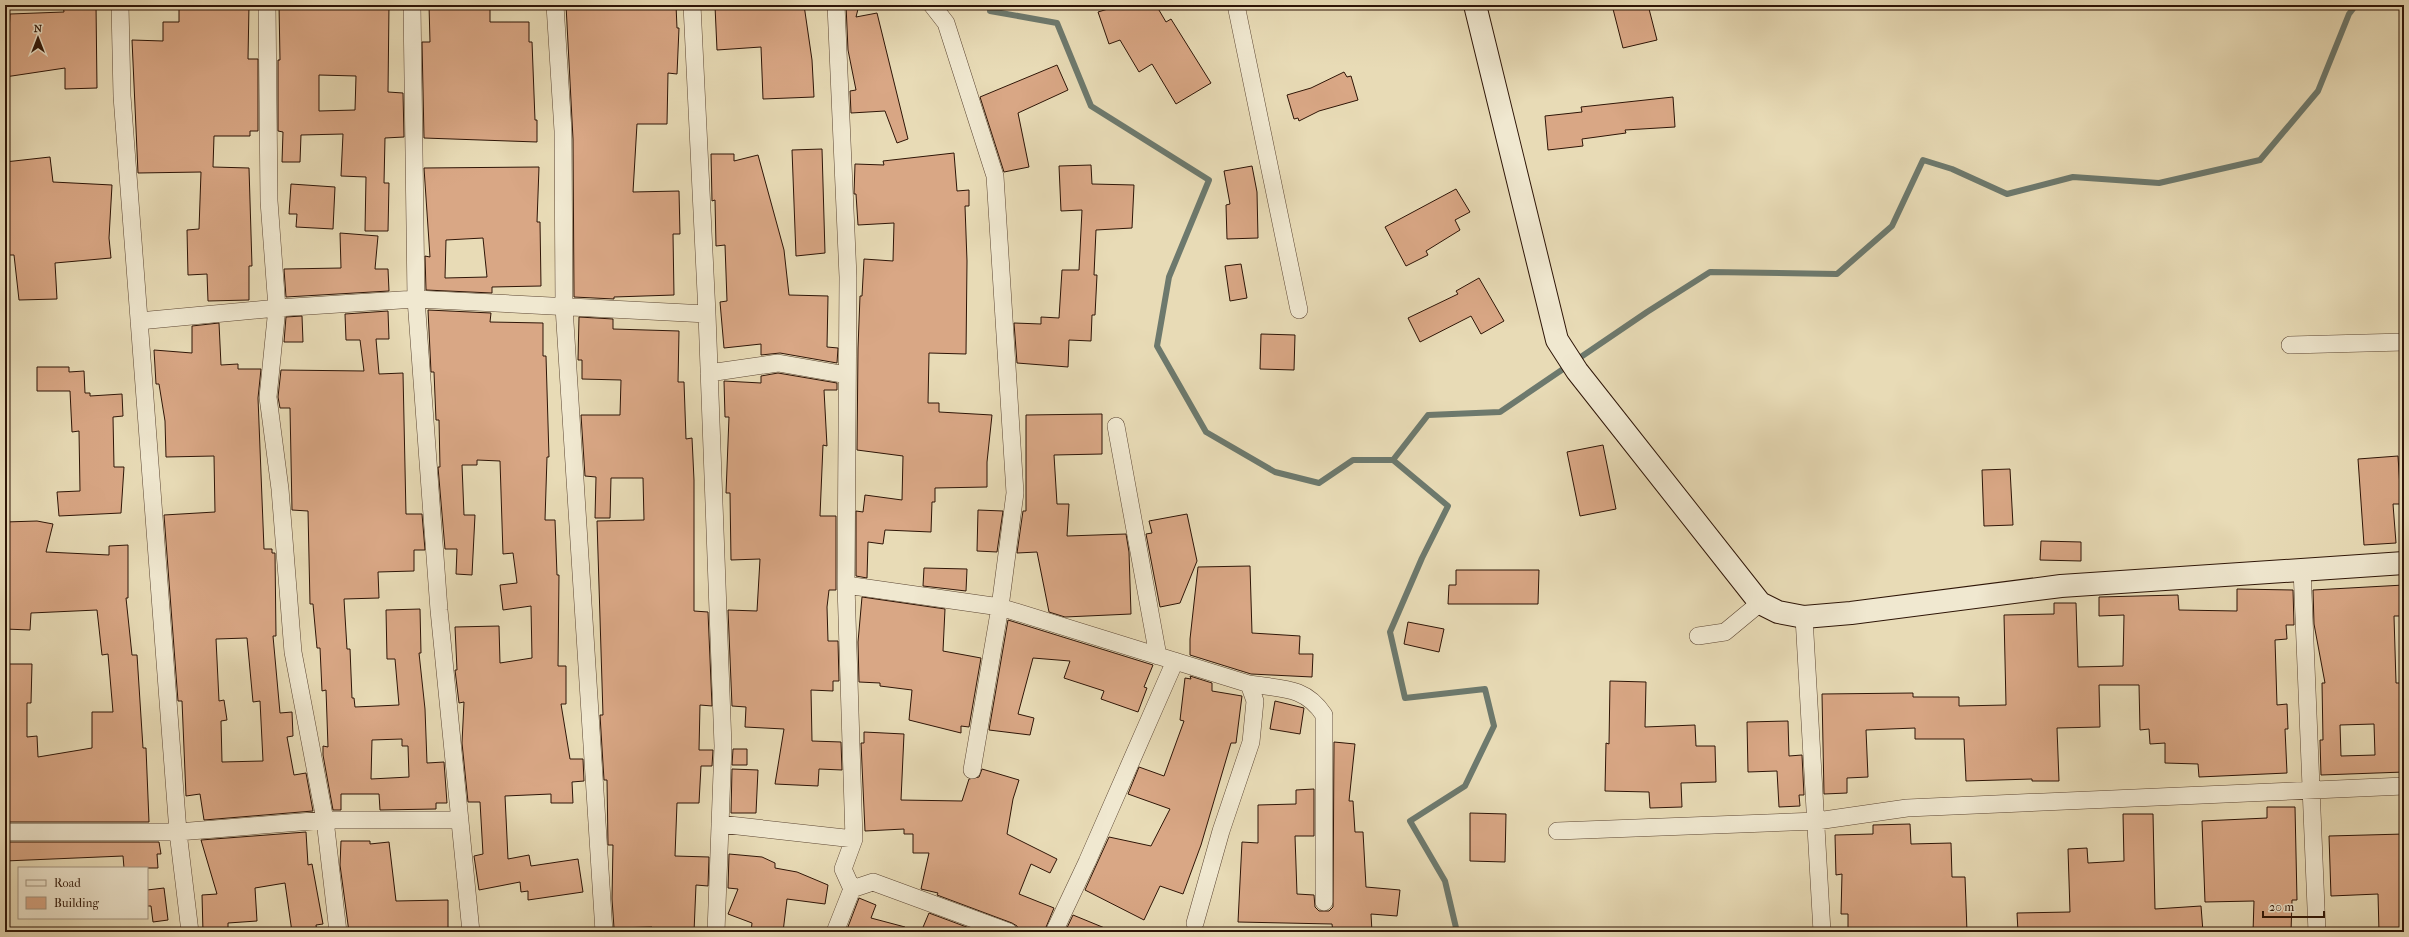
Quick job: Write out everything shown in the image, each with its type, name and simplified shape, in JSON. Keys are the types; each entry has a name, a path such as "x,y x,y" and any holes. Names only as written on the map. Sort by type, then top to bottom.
{"street":[{"path":"120,5 122,96 178,832 190,932"},
{"path":"267,5 269,201 277,308 268,397 280,489 293,652 325,820 338,932"},
{"path":"412,5 416,300 439,610 471,932"},
{"path":"555,5 563,131 564,307 604,932"},
{"path":"692,5 707,314 723,746 716,932"},
{"path":"835,932 852,890 843,870 854,839 846,585 848,277 836,5"},
{"path":"932,5 946,23 995,176 1015,493 1000,607 972,770"},
{"path":"1236,5 1299,310"},
{"path":"1475,5 1557,340 1576,371 1760,604 1778,612 1804,617 1851,613 2061,586 2404,563"},
{"path":"139,321 277,308 416,300 707,314"},
{"path":"2290,345 2404,342"},
{"path":"709,373 778,362 847,375"},
{"path":"1116,426 1158,656"},
{"path":"2302,569 2317,932"},
{"path":"846,585 1000,607 1249,684 1303,693 1316,704 1324,715 1324,902"},
{"path":"1698,636 1725,632 1760,604"},
{"path":"1804,617 1817,821 1822,932"},
{"path":"1054,932 1087,862 1175,661"},
{"path":"1195,923 1221,830 1251,742 1255,701 1249,684"},
{"path":"1557,831 1817,821 1907,808 2404,786"},
{"path":"5,832 178,832 325,820 460,820"},
{"path":"720,824 854,839"},
{"path":"852,890 873,882 975,926 1009,932"}],"building":[{"path":"63,5 96,5 97,88 65,89 65,68 5,77 5,51 8,51 10,14 64,12"},
{"path":"249,5 248,59 258,59 258,131 250,131 250,136 214,136 213,167 249,168 252,266 249,266 249,300 208,301 207,274 188,275 187,230 199,229 201,172 138,173 132,40 163,41 163,22 179,22 179,6"},
{"path":"279,5 304,5 304,8 389,5 388,92 403,93 404,137 385,138 384,183 389,183 388,231 365,231 366,177 341,176 343,134 301,135 300,162 282,162 283,132 278,131 278,60 280,60","holes":["319,75 356,76 355,110 319,111"]},
{"path":"429,5 490,5 490,22 529,22 529,42 532,42 537,142 424,138 422,42 430,42"},
{"path":"566,5 676,5 677,28 679,28 677,74 668,73 667,124 637,124 633,192 679,191 680,234 673,234 674,295 614,297 614,299 574,297 573,139"},
{"path":"804,5 812,60 814,97 763,99 761,47 717,50 715,6"},
{"path":"846,5 859,5 856,17 877,13 908,139 897,143 885,111 851,113 850,91 856,90 848,50"},
{"path":"1121,5 1156,5 1166,22 1171,19 1211,83 1176,104 1152,64 1139,72 1120,40 1109,44 1098,12"},
{"path":"1629,5 1648,5 1657,40 1623,48 1613,9"},
{"path":"1057,65 1068,90 1018,113 1029,167 1004,172 980,97"},
{"path":"1344,72 1347,77 1351,76 1358,100 1319,111 1299,121 1298,118 1294,119 1287,95 1311,88"},
{"path":"1673,97 1675,127 1625,130 1626,133 1582,139 1583,146 1548,150 1545,116 1582,112 1581,107"},
{"path":"822,149 825,253 796,256 792,150"},
{"path":"954,153 957,191 969,190 969,206 965,206 967,261 966,354 929,353 928,403 939,403 939,412 992,415 987,462 987,487 935,488 935,502 932,502 931,532 885,530 883,544 868,542 867,578 856,576 856,511 863,512 865,495 902,500 903,456 857,450 858,348 860,296 862,296 864,259 893,261 894,223 858,225 856,194 854,194 855,164 884,165 883,161"},
{"path":"711,154 734,154 734,161 758,155 784,250 789,295 828,296 827,347 838,348 837,363 780,353 761,355 761,344 724,348 720,302 727,301 725,245 716,246 715,200 712,201"},
{"path":"50,157 53,182 112,185 109,238 111,258 55,263 57,299 19,300 14,255 6,255 5,162"},
{"path":"1091,165 1092,184 1134,185 1132,228 1096,230 1094,275 1097,275 1095,315 1092,315 1091,341 1069,340 1068,367 1017,363 1014,323 1041,324 1041,317 1059,318 1062,270 1079,270 1082,210 1061,211 1059,166"},
{"path":"1252,166 1257,192 1258,238 1227,239 1226,205 1230,204 1224,171"},
{"path":"539,167 537,222 540,222 541,286 492,287 492,293 426,290 425,256 430,257 424,168","holes":["483,238 487,277 445,278 446,240"]},
{"path":"291,184 335,187 333,229 296,227 297,214 289,214"},
{"path":"1456,189 1470,212 1455,220 1460,230 1426,251 1428,255 1406,266 1385,227"},
{"path":"340,233 378,236 375,269 388,269 389,291 286,297 284,269 341,268"},
{"path":"1241,264 1247,298 1230,301 1225,266"},
{"path":"1479,278 1504,321 1481,334 1471,316 1420,342 1408,318 1458,294 1456,291"},
{"path":"428,310 491,313 490,322 543,323 543,356 546,356 549,457 547,457 545,520 555,520 557,575 559,575 558,666 566,666 566,704 561,704 570,759 583,759 584,781 572,782 573,803 551,803 551,794 505,796 508,859 529,855 531,866 578,859 583,892 528,900 528,891 521,892 520,882 479,890 474,856 483,854 480,802 468,802 462,743 464,702 459,703 455,670 457,670 455,627 499,626 500,663 532,658 531,606 503,610 500,585 517,583 513,553 503,554 500,461 477,460 477,465 462,465 464,515 475,515 472,575 456,574 457,549 445,549 438,467 440,467 439,420 436,420 434,372 431,372"},
{"path":"388,311 389,339 376,339 379,374 403,373 406,514 422,514 425,550 414,550 414,571 378,572 379,598 344,599 347,649 350,649 352,698 354,698 355,707 399,705 395,659 387,659 386,610 420,609 421,653 419,653 425,709 427,763 444,762 447,803 436,803 436,809 380,810 379,794 341,794 341,810 333,810 323,755 323,746 328,747 326,690 322,691 320,648 317,648 313,604 310,604 308,511 292,510 290,408 280,408 278,397 281,370 364,371 360,340 346,340 345,314","holes":["402,739 402,746 408,746 409,777 371,779 372,740"]},
{"path":"302,316 303,342 284,342 286,317"},
{"path":"579,317 613,319 613,329 679,331 678,382 684,382 686,439 692,438 694,480 694,611 708,612 712,706 700,705 699,750 713,750 712,766 701,766 699,803 677,803 675,856 709,857 708,886 696,885 694,932 652,932 652,927 614,928 612,899 613,845 608,845 607,780 604,780 600,715 603,715 597,521 644,520 643,478 611,478 610,518 595,518 596,477 585,476 581,415 620,415 621,380 582,379 582,360 578,360"},
{"path":"219,323 221,365 238,364 238,369 261,369 258,398 264,549 272,549 272,553 275,553 276,636 273,636 280,713 292,712 293,736 287,737 294,775 306,773 313,811 204,820 200,794 186,796 182,701 178,701 164,515 215,512 214,456 166,457 165,421 159,384 156,384 154,350 192,353 192,326","holes":["247,638 253,702 260,701 263,761 222,762 221,721 227,720 224,700 219,701 216,639"]},
{"path":"1261,334 1295,335 1294,370 1260,369"},
{"path":"37,367 69,367 69,372 84,371 85,393 90,393 90,396 122,394 123,416 113,417 114,467 124,467 121,513 59,516 57,492 80,491 79,431 72,432 70,391 37,391"},
{"path":"778,373 837,383 837,390 824,390 827,446 823,445 820,516 836,516 836,590 829,590 827,607 828,641 838,641 839,681 833,681 833,691 811,690 812,741 841,742 842,770 819,769 818,786 775,784 784,729 745,727 746,707 732,706 728,610 757,611 760,559 731,560 730,493 726,493 729,417 725,417 724,381 761,383 761,376"},
{"path":"1102,414 1102,454 1054,455 1057,504 1069,504 1067,536 1126,534 1129,552 1131,614 1065,617 1049,612 1037,552 1017,553 1023,511 1026,511 1026,415"},
{"path":"1603,445 1616,509 1580,516 1567,452"},
{"path":"2398,456 2401,504 2393,504 2396,543 2364,545 2358,459"},
{"path":"2010,469 2013,525 1984,526 1982,470"},
{"path":"978,510 1003,511 997,552 977,551"},
{"path":"1187,514 1197,561 1180,603 1160,607 1146,534 1152,533 1149,521"},
{"path":"37,521 53,524 46,552 109,555 109,546 128,545 128,598 126,598 132,655 137,655 143,748 146,748 149,822 5,822 5,664 32,664 31,703 27,703 27,737 37,736 38,757 92,748 92,712 113,712 108,654 102,655 97,610 31,613 30,630 5,629 5,522"},
{"path":"2041,541 2081,542 2081,561 2040,560"},
{"path":"1250,566 1252,633 1300,636 1299,654 1313,654 1312,677 1251,674 1190,655 1190,639 1198,567"},
{"path":"924,568 967,569 966,591 923,586"},
{"path":"1456,570 1539,570 1538,604 1448,604 1449,585 1456,585"},
{"path":"2404,585 2404,616 2394,616 2396,683 2404,683 2404,772 2321,775 2320,740 2323,740 2322,683 2325,683 2314,624 2313,590","holes":["2374,724 2375,755 2341,756 2340,725"]},
{"path":"2237,589 2293,590 2294,625 2286,625 2287,639 2275,640 2277,705 2287,704 2288,729 2285,729 2287,773 2199,777 2198,764 2165,763 2165,743 2150,744 2149,729 2140,730 2139,685 2099,685 2100,727 2057,728 2059,781 2032,781 2032,779 1966,781 1964,739 1915,739 1915,728 1866,730 1868,777 1847,778 1847,793 1824,794 1822,694 1913,693 1913,697 1959,697 1959,706 2006,705 2004,615 2054,614 2054,603 2076,603 2078,667 2123,666 2124,615 2099,616 2099,597 2178,595 2179,610 2237,611"},
{"path":"862,597 945,609 943,651 981,658 969,727 961,726 961,733 909,720 912,690 880,686 880,683 859,682 858,642"},
{"path":"1008,620 1153,665 1144,687 1147,688 1138,712 1101,699 1104,691 1064,678 1070,661 1033,658 1018,714 1034,718 1030,735 989,730"},
{"path":"1408,622 1444,629 1439,652 1404,644"},
{"path":"1190,676 1212,683 1212,691 1242,696 1236,743 1231,743 1201,845 1183,894 1160,886 1144,920 1085,890 1109,837 1151,846 1170,809 1128,794 1139,767 1164,776 1184,721 1180,720 1185,678 1191,679"},
{"path":"1610,681 1646,682 1645,727 1695,725 1696,746 1715,746 1716,782 1681,783 1682,807 1650,808 1649,792 1605,791 1606,743 1609,744"},
{"path":"1275,701 1304,708 1300,734 1270,729"},
{"path":"1788,721 1789,756 1802,755 1804,795 1799,795 1800,806 1779,807 1777,771 1748,772 1747,722"},
{"path":"864,732 904,734 901,800 962,801 969,779 979,777 982,769 1019,780 1013,799 1007,834 1057,859 1050,873 1031,864 1019,894 1054,908 1044,932 1019,932 1017,926 1012,923 937,895 938,893 921,889 929,853 913,853 913,834 904,834 904,829 865,831 861,743 864,743"},
{"path":"1334,742 1355,744 1349,801 1353,801 1355,832 1363,832 1366,887 1400,890 1397,916 1371,914 1372,932 1333,932 1332,924 1238,922 1242,842 1258,843 1258,805 1296,804 1296,790 1314,789 1314,836 1295,836 1297,894 1314,895 1315,907 1319,911 1329,911 1333,907"},
{"path":"733,749 747,749 747,765 732,765"},
{"path":"732,769 758,770 756,813 731,813"},
{"path":"2267,807 2295,807 2297,900 2292,900 2291,932 2253,932 2254,901 2205,902 2202,821 2267,818"},
{"path":"1470,813 1506,814 1505,862 1470,861"},
{"path":"2123,814 2153,814 2155,909 2201,906 2203,932 2018,932 2017,913 2070,912 2068,849 2087,848 2088,863 2124,861"},
{"path":"1910,824 1911,844 1951,843 1952,877 1965,877 1967,932 1848,932 1848,914 1841,914 1842,874 1836,875 1835,835 1873,834 1873,825"},
{"path":"306,832 308,865 312,864 323,924 316,925 317,932 292,932 285,883 255,888 257,921 228,923 228,932 203,932 202,895 217,894 201,840"},
{"path":"2404,834 2404,932 2379,932 2378,894 2331,896 2329,836"},
{"path":"341,841 370,841 370,844 389,842 396,901 448,900 448,932 349,932 340,865"},
{"path":"5,842 159,842 161,854 157,854 158,868 124,867 123,856 5,861"},
{"path":"729,854 762,857 775,863 775,868 797,872 828,885 825,904 787,899 783,932 751,932 752,923 728,914 738,889 728,888"},
{"path":"164,888 168,920 153,922 151,906 148,906 148,890"},
{"path":"859,898 876,905 871,918 905,927 905,932 846,932"},
{"path":"929,913 980,932 921,932"},
{"path":"1073,915 1112,931 1112,932 1065,932"}],"waterway":[{"path":"991,5 990,11 1057,23 1091,106 1209,180 1169,277 1157,346 1206,432 1275,472 1319,483 1353,460 1393,460 1448,506 1422,558 1390,632 1405,698 1485,689 1494,726 1465,786 1410,821 1445,881 1457,932"},
{"path":"1393,460 1428,415 1500,412 1647,312 1710,272 1837,274 1892,226 1923,160 1952,169 2007,194 2073,177 2159,183 2260,160 2318,91 2349,14 2356,5"}]}
